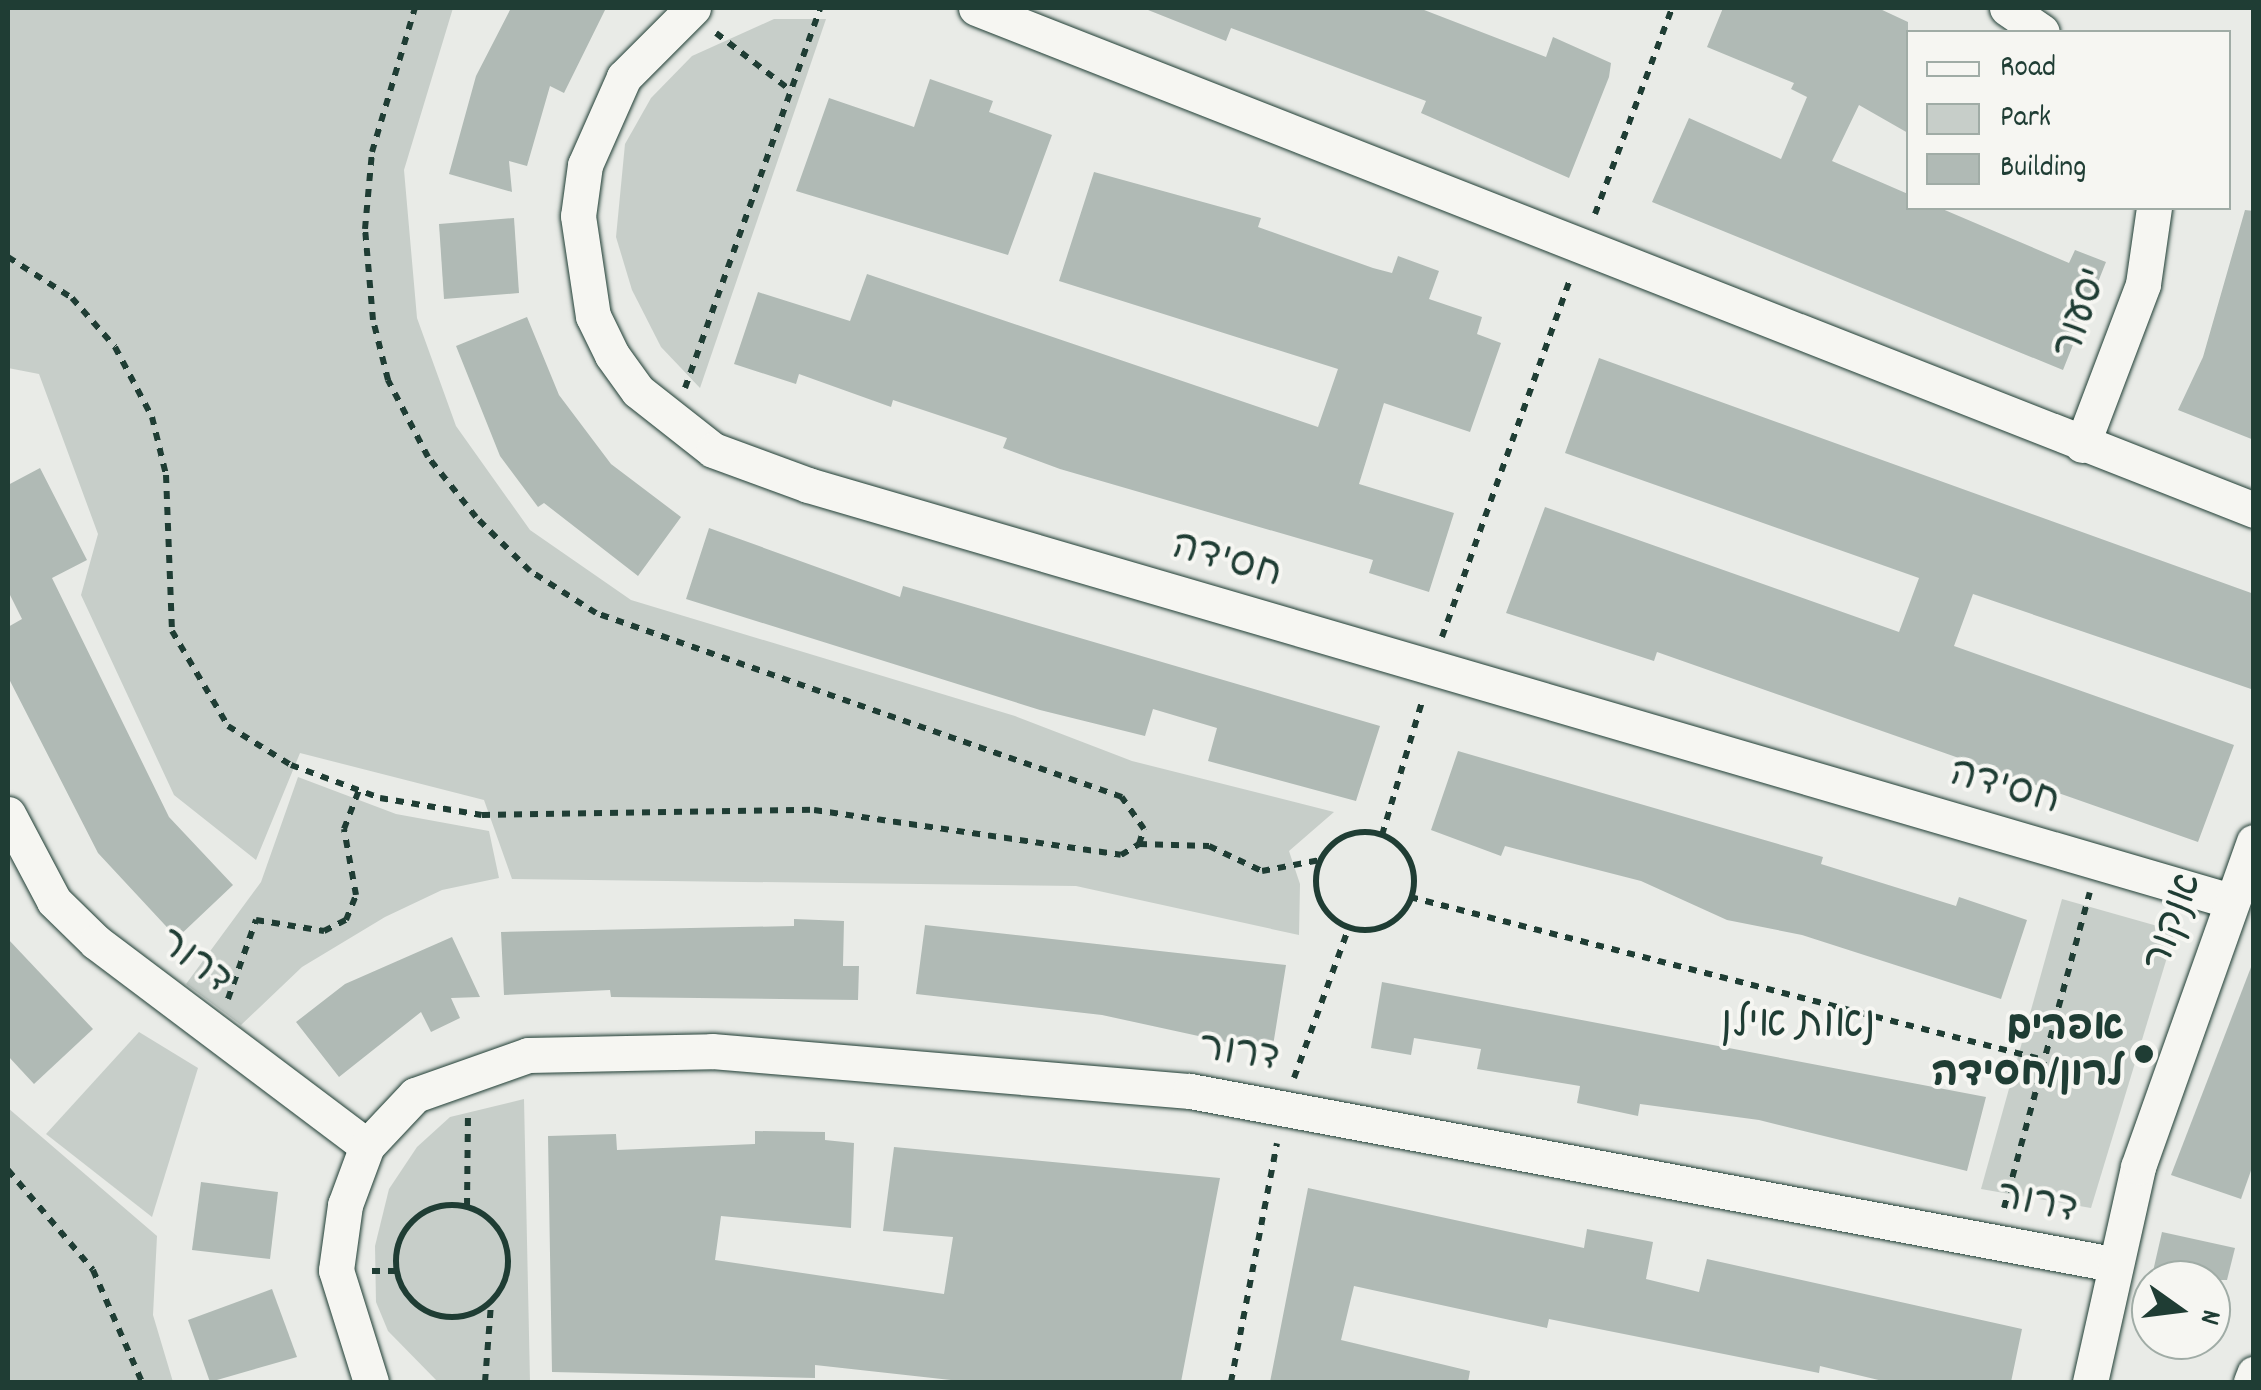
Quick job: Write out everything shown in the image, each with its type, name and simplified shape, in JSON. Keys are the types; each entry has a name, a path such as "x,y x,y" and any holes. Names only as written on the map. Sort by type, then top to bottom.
{"street":[{"path":"976,8 2254,510"},
{"path":"2007,8 2039,30"},
{"name":"חסידה","path":"690,9 654,38 616,90 585,166 578,216 593,316 638,391 713,450 808,485 2228,900"},
{"name":"יסעור","path":"2082,445 2142,284 2154,210"},
{"name":"דרור","path":"8,814 54,901 215,1034 367,1146"},
{"name":"אנקור","path":"2090,1382 2138,1167 2228,900 2254,842"},
{"name":"דרור","path":"370,1382 336,1270 345,1205 367,1146 415,1095 468,1072 528,1055 712,1051 1284,1105 2114,1264"},
{"path":"2252,1382 2254,1374"}],"path":[{"path":"414,8 372,152 365,229 373,320 388,380 428,457 476,517 530,571 596,613 1122,797 1144,829 1139,844"},
{"path":"674,420 820,8"},
{"path":"1382,835 1432,668 1672,8"},
{"path":"690,9 790,90"},
{"path":"8,257 72,298 115,347 152,417 166,475 172,631 205,694 228,726 291,765 359,790 482,815 814,810 1121,855 1139,844 1209,846 1262,871 1321,860 1344,836 1382,835 1408,856 1410,897 1382,927 1349,927 1323,906 1321,860"},
{"path":"215,1034 256,920 324,932 346,920 356,895 344,830 359,790"},
{"path":"1995,1240 2098,862"},
{"path":"1410,897 2044,1060"},
{"path":"1231,1382 1284,1105 1349,927"},
{"path":"467,1206 468,1072"},
{"path":"8,1170 93,1270 142,1382"},
{"path":"485,1382 491,1302 508,1266 507,1246 491,1221 467,1206 430,1209 413,1220 396,1251 396,1271 415,1305 436,1316 455,1318 491,1302"}],"green space":[{"path":"8,8 453,8 404,170 417,318 456,426 530,530 631,600 1015,716 1132,761 1334,812 1289,851 1300,884 1299,935 1076,886 512,879 484,800 300,753 256,860 174,795 81,595 98,534 39,374 8,368"},
{"path":"774,19 826,19 700,388 661,347 632,290 616,237 625,144 651,98 692,56"},
{"path":"298,777 396,814 489,831 499,878 442,890 385,917 302,967 241,1025 186,984 261,882"},
{"path":"2062,899 2175,931 2091,1208 1981,1189"},
{"path":"139,1032 198,1068 152,1217 46,1134"},
{"path":"524,1099 530,1382 438,1382 388,1331 376,1302 375,1246 389,1189 417,1147 450,1117"},
{"path":"8,1108 157,1236 153,1315 173,1382 8,1382"}],"building":[{"path":"511,8 606,8 564,93 550,86 527,166 509,161 512,192 449,174 476,76"},
{"path":"1143,8 1419,8 1546,57 1553,37 1611,63 1569,178 1421,113 1426,101 1231,28 1226,41"},
{"path":"1723,8 1878,8 1908,22 1906,132 1859,105 1832,161 1906,193 1906,210 1945,210 2069,263 2075,250 2106,262 2063,370 1652,202 1689,118 1781,159 1807,97 1791,89 1794,83 1707,47"},
{"path":"930,79 993,101 989,112 1052,135 1008,255 796,191 829,98 914,127"},
{"path":"1094,172 1261,218 1258,227 1373,268 1392,273 1398,256 1439,271 1429,299 1482,317 1477,334 1501,343 1470,432 1384,403 1359,484 1454,513 1429,592 1369,573 1373,560 1060,469 1003,448 1007,438 893,400 891,407 799,374 796,384 734,364 758,292 850,321 867,274 1318,427 1338,369 1059,281"},
{"path":"2245,210 2254,211 2254,440 2178,410 2203,357"},
{"path":"514,218 519,293 444,299 439,224"},
{"path":"527,317 559,395 611,464 681,517 638,576 544,503 538,507 500,456 456,346"},
{"path":"1599,358 2254,594 2254,690 1973,594 1954,646 2234,745 2198,842 1657,652 1654,661 1506,613 1545,507 1899,632 1919,578 1565,453"},
{"path":"40,468 87,560 52,578 169,817 233,885 177,938 98,853 8,677 8,627 22,619 8,591 8,485"},
{"path":"709,528 900,597 903,586 1380,726 1356,801 1208,761 1217,728 1153,709 1145,736 1040,710 686,599"},
{"path":"1458,751 1823,857 1821,864 1956,906 1959,897 2027,920 2001,999 1802,935 1727,920 1641,881 1505,846 1501,856 1431,830"},
{"path":"794,919 844,921 843,966 859,966 858,1000 611,997 610,990 504,995 501,932 794,926"},
{"path":"925,925 1286,965 1272,1052 1102,1015 916,994"},
{"path":"452,937 480,997 451,998 460,1018 431,1032 421,1012 339,1077 296,1022 345,984"},
{"path":"8,939 93,1029 34,1084 8,1056"},
{"path":"2253,962 2254,1162 2241,1199 2171,1175"},
{"path":"1382,982 1986,1097 1967,1171 1759,1120 1640,1104 1638,1116 1577,1103 1580,1086 1477,1069 1481,1049 1414,1038 1411,1055 1371,1048"},
{"path":"755,1131 825,1132 825,1140 854,1143 851,1228 721,1216 715,1260 944,1294 953,1237 883,1231 894,1147 1220,1178 1181,1382 969,1382 815,1365 815,1378 552,1372 548,1136 616,1134 617,1150 755,1144"},
{"path":"201,1182 278,1192 270,1259 192,1250"},
{"path":"1308,1188 1584,1248 1587,1229 1653,1242 1646,1279 1699,1292 1707,1259 2022,1329 2011,1382 1887,1382 1820,1366 1819,1373 1549,1319 1547,1328 1354,1286 1341,1340 1470,1371 1468,1382 1270,1382"},
{"path":"2162,1232 2235,1248 2231,1264 2231,1260 2156,1260"},
{"path":"272,1289 297,1357 210,1382 188,1320"}],"place":[{"name":"אפרים לרון/חסידה","path":"2144,1054"}],"district":[{"name":"נאות אילן","path":"1798,1027"}]}
